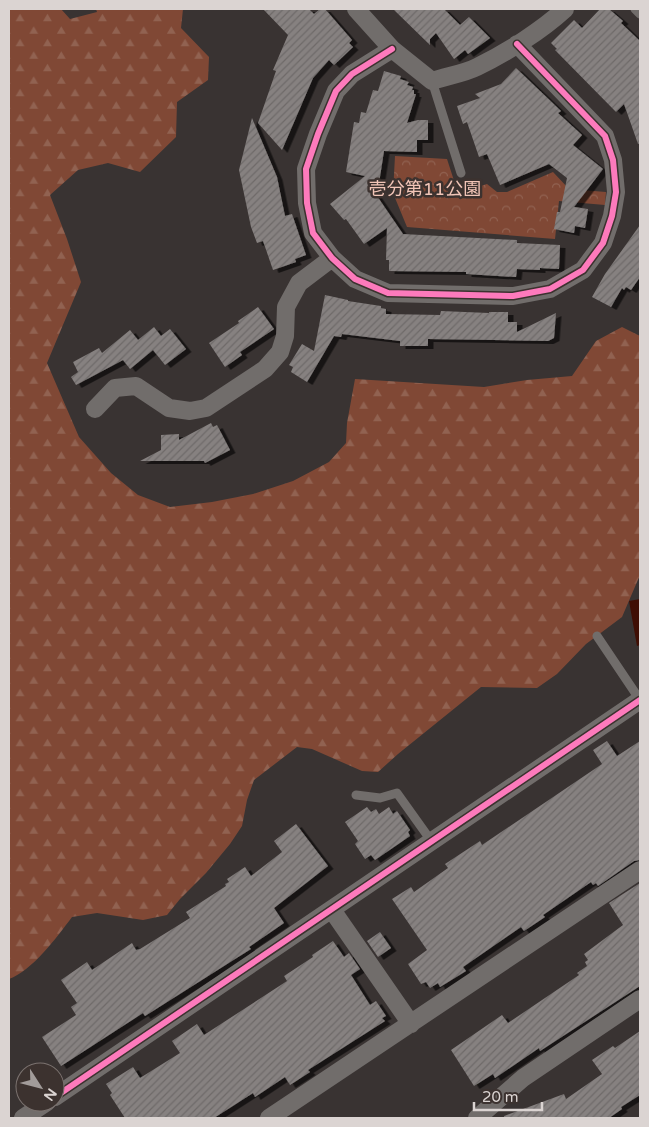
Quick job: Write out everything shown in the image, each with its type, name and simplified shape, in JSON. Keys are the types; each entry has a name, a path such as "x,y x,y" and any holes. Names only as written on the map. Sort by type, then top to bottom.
{"street":[{"path":"356,9 392,49 432,81 476,68 517,44 565,9"},
{"path":"392,49 352,74 336,91 306,169 307,203 313,233 332,258 355,279 388,293 513,296 550,288 583,270 603,243 612,216 616,192 613,160 605,136 517,44"},
{"path":"95,408 115,388 136,386 169,408 190,412 206,408 265,369 280,352 285,336 286,307 299,283 332,258"},
{"path":"65,1090 640,700"},
{"path":"270,1118 640,870"},
{"path":"332,910 411,1024"},
{"path":"477,1118 523,1078 640,999"}],"lane":[{"path":"635,9 640,14"},
{"path":"432,81 462,172"},
{"path":"597,636 640,700"},
{"path":"356,795 380,798 397,793 432,842"}],"green space":[{"path":"9,9 61,9 70,19 97,12 96,9 183,9 181,28 209,57 208,80 177,102 176,137 140,172 108,163 78,170 50,195 81,282 47,363 79,437 111,473 138,495 170,507 212,502 253,494 293,481 329,462 346,443 347,423 355,379 484,387 527,380 572,376 596,341 622,327 640,336 640,575 622,617 586,644 557,674 537,688 481,687 378,772 362,771 312,749 297,747 254,780 247,800 242,826 206,873 167,915 143,920 97,913 72,917 35,961 18,975 9,979"},
{"name":"壱分第11公園","path":"395,156 447,159 458,193 487,184 497,192 507,192 553,172 569,189 606,192 605,205 559,201 555,239 407,227 393,193"}],"shaded area":[{"path":"640,599 640,645 637,646 629,601"}],"building":[{"path":"263,9 309,9 314,14 320,9 325,9 352,40 349,43 353,47 334,65 329,60 313,78 282,150 258,123 276,71 273,70 288,35"},
{"path":"393,9 444,9 460,25 469,17 490,38 468,54 465,50 454,59 436,33 430,39 430,45"},
{"path":"600,9 609,9 623,21 621,23 640,41 640,143 638,144 624,104 616,112 555,50 557,49 551,43 574,20 582,28"},
{"path":"516,68 561,111 558,113 582,135 573,145 603,169 574,207 588,209 585,228 575,226 574,233 554,229 557,212 560,212 567,178 549,164 500,185 487,154 479,157 467,122 463,124 457,106 480,98 475,94 501,84"},
{"path":"384,71 401,76 400,79 409,82 407,85 413,87 412,90 416,94 407,123 428,120 428,140 417,140 417,152 384,151 377,196 403,234 517,240 517,243 560,245 559,269 517,269 516,277 466,274 466,272 389,271 389,260 386,260 387,228 364,244 346,219 344,220 330,204 365,176 346,172 354,122 359,123 361,112 366,113 373,90 378,91"},
{"path":"252,118 277,177 285,216 292,214 306,255 295,259 296,262 273,270 263,241 257,243 251,227 239,170"},
{"path":"640,225 640,277 631,290 626,287 624,290 622,288 611,307 592,297 605,274"},
{"path":"325,295 381,306 381,308 386,309 386,314 440,315 441,311 508,312 508,322 517,322 517,332 556,313 554,338 548,341 428,339 428,346 400,346 400,341 342,334 341,337 334,336 307,382 291,372 293,367 289,365 302,344 314,351"},
{"path":"258,307 274,329 240,352 242,355 225,367 209,343 239,323 238,321"},
{"path":"154,327 161,336 170,329 186,349 165,365 153,350 130,369 123,360 76,385 71,377 78,372 73,362 99,348 102,353 130,330 138,340"},
{"path":"211,423 213,427 217,425 230,450 205,463 204,461 140,461 161,450 161,435 179,434 179,440"},
{"path":"607,741 617,756 640,741 640,860 634,861 598,886 596,883 593,885 591,882 543,915 545,917 524,931 521,927 463,967 466,971 440,987 438,983 430,988 426,982 421,984 408,964 427,950 392,899 411,887 414,892 448,868 445,864 480,841 482,845 602,764 593,750"},
{"path":"367,807 371,812 376,809 379,814 389,807 393,814 397,811 410,830 408,832 410,836 375,860 371,855 365,859 355,844 358,841 345,822"},
{"path":"296,824 328,866 274,908 284,923 249,947 251,949 145,1016 143,1013 65,1063 58,1062 42,1037 76,1015 71,1007 77,1003 61,980 87,962 92,970 132,943 136,950 140,949 190,918 186,912 226,886 225,884 229,882 227,879 245,867 251,876 282,852 274,841"},
{"path":"640,883 640,986 540,1051 539,1048 495,1078 493,1074 474,1086 451,1050 502,1015 508,1023 579,975 577,973 587,966 585,962 588,960 584,954 623,925 609,903"},
{"path":"380,932 391,948 378,957 367,941"},
{"path":"333,941 344,957 349,953 360,969 351,975 370,1005 376,1001 386,1016 382,1018 385,1021 308,1070 310,1072 290,1085 285,1077 255,1097 253,1093 214,1118 125,1118 110,1095 112,1093 106,1084 133,1067 140,1078 180,1053 172,1041 197,1024 204,1035 287,981 284,976"},
{"path":"640,1031 640,1095 621,1107 622,1109 609,1118 504,1118 504,1116 564,1094 566,1099 602,1074 592,1060 613,1046 615,1048"}],"cycle path":[{"path":"392,49 352,74 336,91 306,169 307,203 313,233 332,258 355,279 388,293 513,296 550,289 583,270 603,243 612,216 616,192 613,160 605,136 517,44"},
{"path":"65,1090 640,700"}]}
